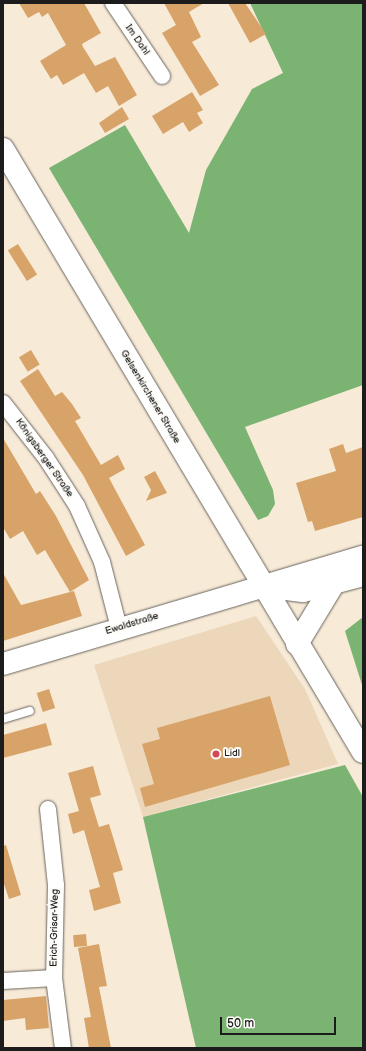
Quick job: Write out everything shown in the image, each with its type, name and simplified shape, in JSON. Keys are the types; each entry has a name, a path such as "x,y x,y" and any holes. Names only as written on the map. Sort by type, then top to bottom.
{"main road":[{"name":"Gelsenkirchener Straße","path":"3,149 262,586 363,752"},
{"name":"Ewaldstraße","path":"3,664 119,628 363,557"},
{"name":"Ewaldstraße","path":"262,586 303,591 363,575"},
{"path":"297,644 334,583"}],"street":[{"name":"Im Dahl","path":"113,3 162,76"},
{"name":"Königsberger Straße","path":"3,403 46,458 77,506 102,562 119,628"},
{"name":"Erich-Grisar-Weg","path":"48,809 56,884 54,978 63,1048"},
{"path":"3,981 54,978"}],"lane":[{"path":"3,719 30,711"}],"shaded area":[{"path":"256,616 305,689 338,764 143,817 94,665"}],"green space":[{"path":"250,3 363,3 363,385 245,427 273,490 275,504 268,516 258,520 49,168 125,125 189,233 206,170 252,89 283,73"},
{"path":"363,617 363,688 345,631"},
{"path":"345,765 363,797 363,1048 196,1048 143,817"}],"building":[{"path":"19,3 84,3 101,33 82,44 83,47 95,66 115,57 137,95 119,106 108,86 96,93 84,73 63,85 57,75 51,79 40,61 66,45 48,13 42,17 39,12 28,18"},
{"path":"164,3 204,3 189,12 201,37 192,42 219,85 200,96 162,33 176,25"},
{"path":"228,3 245,3 266,34 250,43"},
{"path":"192,92 203,110 197,113 203,123 189,132 183,122 163,134 152,116"},
{"path":"122,107 129,119 105,133 99,123"},
{"path":"18,244 37,275 27,281 8,250"},
{"path":"31,350 40,365 28,372 19,357"},
{"path":"38,369 55,396 62,392 72,404 81,418 75,421 101,465 118,455 125,469 109,478 145,545 126,556 83,475 20,381"},
{"path":"3,438 36,494 40,491 56,516 89,580 70,592 45,550 37,555 23,531 10,539 3,527"},
{"path":"343,444 346,453 363,447 363,517 315,531 312,521 308,522 296,483 336,471 329,449"},
{"path":"155,471 167,493 146,501 151,490 144,477"},
{"path":"3,573 21,605 74,591 82,616 3,641"},
{"path":"49,689 55,708 43,712 37,693"},
{"name":"Lidl","path":"270,696 290,765 145,807 140,788 154,784 142,744 160,739 157,728"},
{"path":"46,723 52,745 3,758 3,735"},
{"path":"93,766 101,795 90,798 99,827 109,824 123,870 113,873 121,903 94,911 89,890 100,887 84,830 73,834 68,814 79,811 68,773"},
{"path":"6,845 21,895 9,899 3,881 3,846"},
{"path":"86,934 87,946 74,947 73,935"},
{"path":"99,944 107,986 99,987 111,1048 89,1048 84,1018 91,1017 78,948"},
{"path":"46,996 49,1028 26,1030 25,1018 3,1021 3,1000"}],"place":[{"name":"Lidl","path":"216,754"}]}
